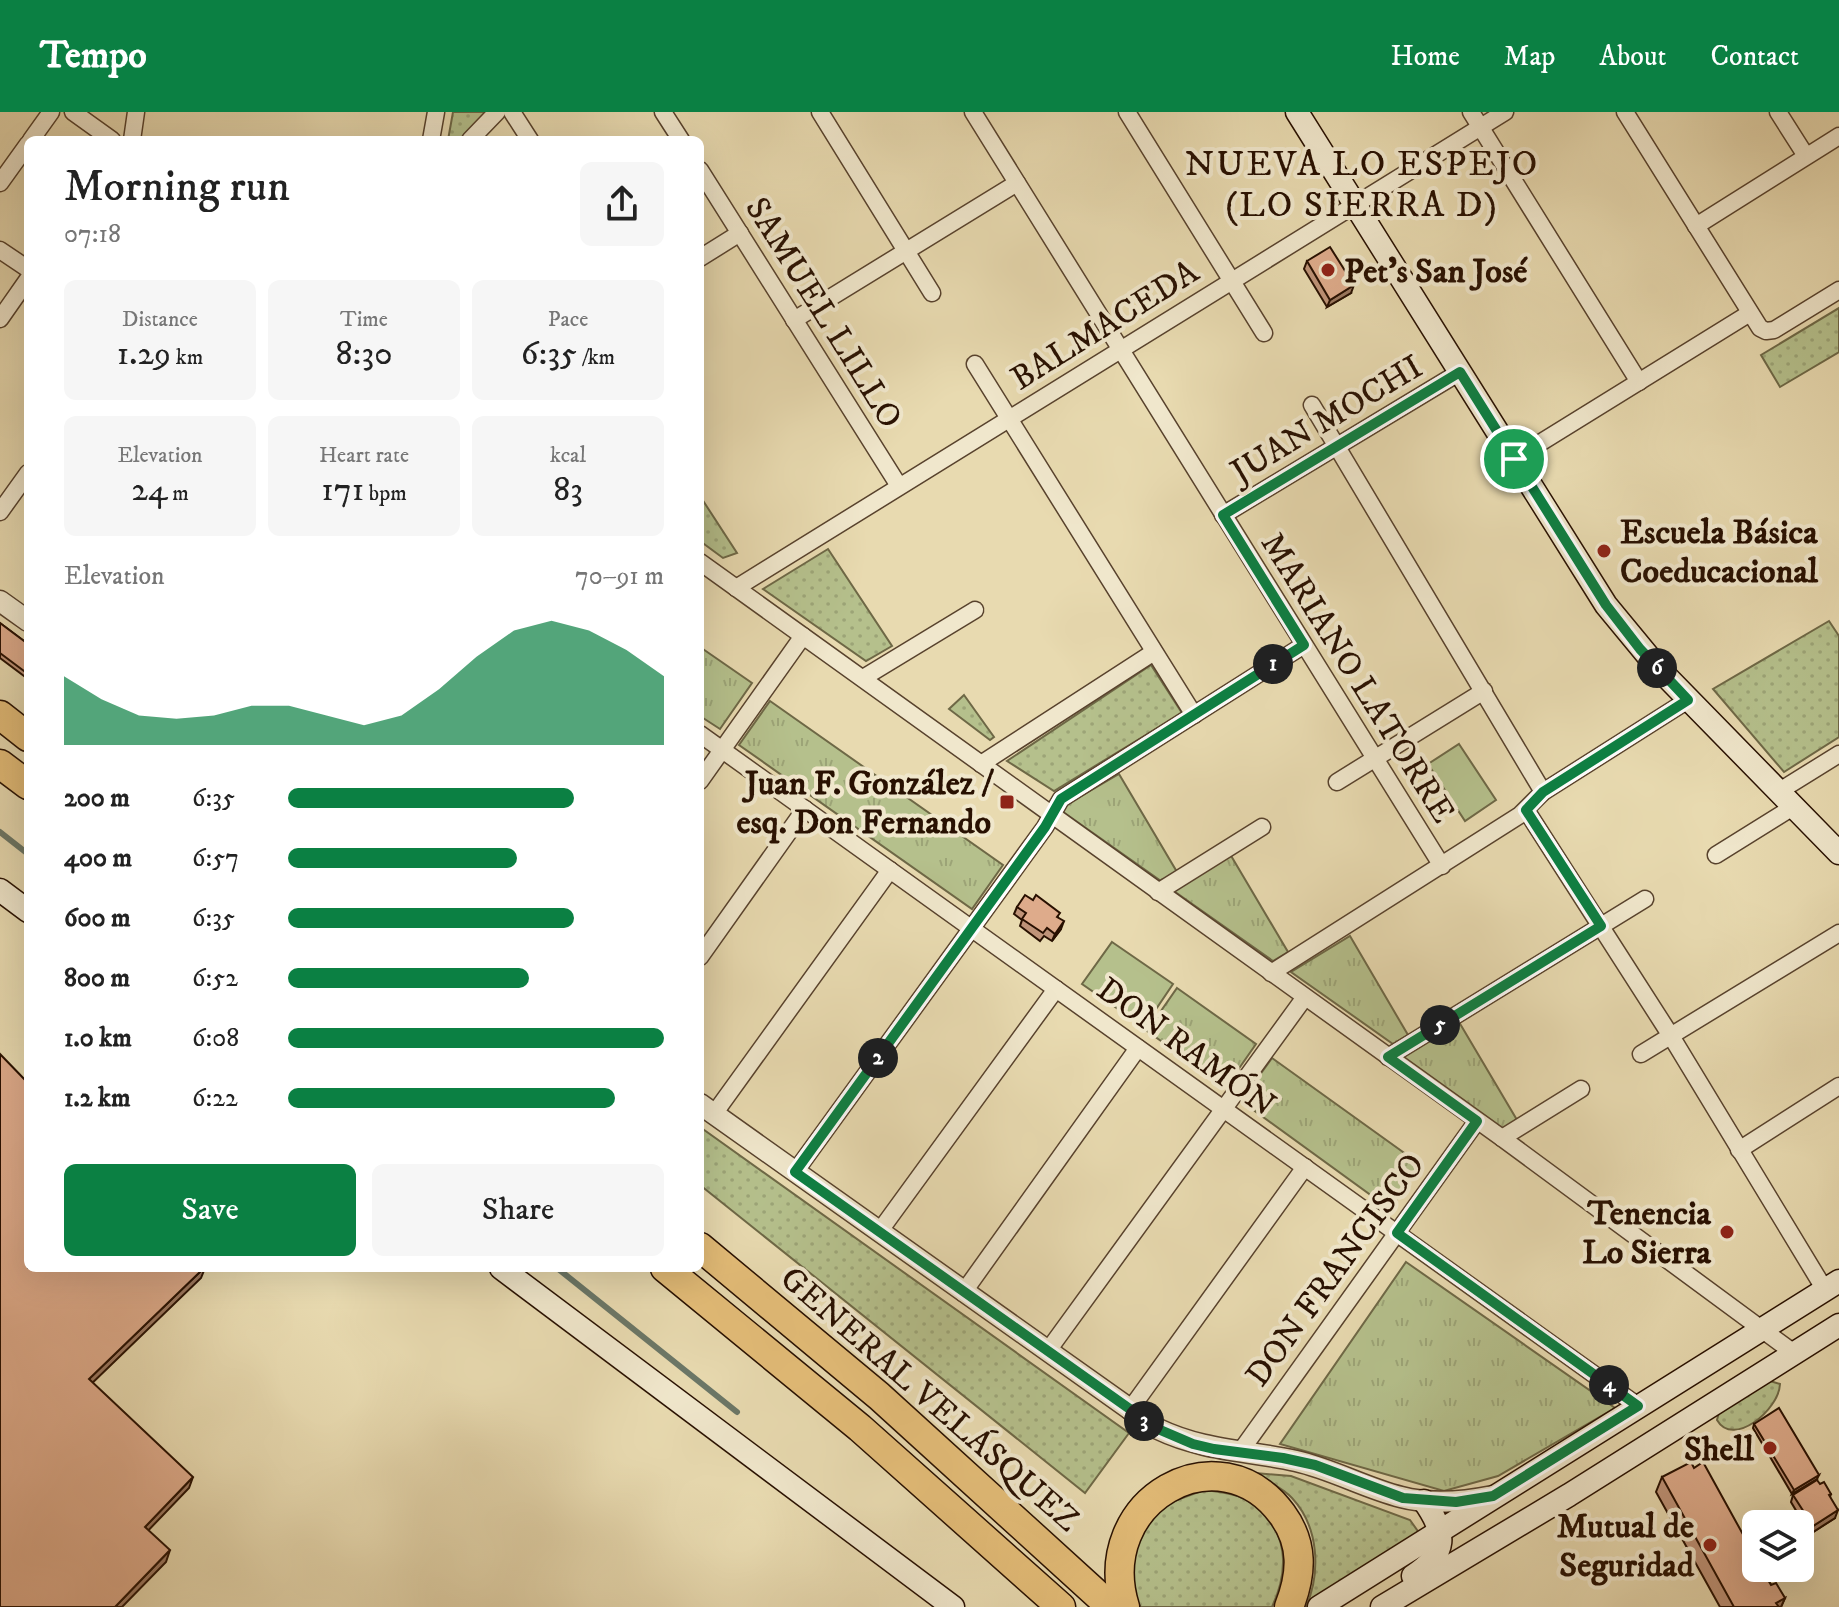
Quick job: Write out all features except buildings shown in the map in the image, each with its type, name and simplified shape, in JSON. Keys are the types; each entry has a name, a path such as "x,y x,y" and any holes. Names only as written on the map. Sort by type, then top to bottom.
{"highway":[{"path":"0,715 24,734"},
{"path":"0,764 24,782"},
{"path":"704,1240 785,1317"},
{"name":"GENERAL VELÁSQUEZ","path":"704,1250 959,1467 1111,1607"},
{"name":"GENERAL VELÁSQUEZ","path":"670,1272 860,1428 1061,1607"},
{"path":"1125,1607 1120,1593 1119,1561 1134,1519 1154,1497 1167,1489 1209,1477 1249,1485 1271,1500 1287,1520 1300,1555 1298,1580 1289,1607"}],"main road":[{"path":"1297,112 1606,605 1640,649 1839,853"},
{"path":"0,890 24,908"},
{"path":"506,1272 953,1607"},
{"path":"1319,1607 1832,1286"},
{"path":"1382,1607 1839,1325"},
{"path":"1536,1470 1537,1492 1541,1497 1556,1501"},
{"path":"1370,1607 1432,1563 1441,1546 1440,1530 1424,1501"}],"street":[{"path":"33,136 51,112"},
{"path":"73,112 106,136"},
{"path":"133,136 136,112"},
{"path":"432,136 436,112"},
{"path":"474,136 497,112"},
{"path":"512,112 527,136"},
{"path":"663,112 678,136"},
{"path":"820,112 932,293"},
{"name":"MARIANO LATORRE","path":"973,112 1442,866"},
{"path":"1127,112 1264,333"},
{"path":"1471,112 1639,382"},
{"name":"BALMACEDA","path":"736,588 1505,112"},
{"path":"1625,112 1760,328 1774,330 1839,290"},
{"path":"1778,112 1806,156"},
{"path":"1696,226 1839,136"},
{"path":"0,183 24,149"},
{"name":"SAMUEL LILLO","path":"704,176 899,486"},
{"path":"794,320 1017,183"},
{"path":"704,256 740,233"},
{"path":"0,250 24,266"},
{"path":"0,319 24,285"},
{"path":"1514,459 1750,313"},
{"path":"975,364 1194,715"},
{"name":"JUAN MOCHI","path":"1223,515 1460,372"},
{"path":"1312,405 1543,792"},
{"path":"0,512 24,479"},
{"path":"704,565 1502,1138 1794,1353"},
{"path":"0,601 24,618"},
{"path":"863,678 975,610"},
{"path":"704,775 803,636"},
{"path":"795,1172 1045,827 1061,799 1304,645"},
{"path":"981,764 1154,652"},
{"path":"1337,782 1484,691"},
{"path":"1271,973 1442,866 1526,810 1543,792 1688,700"},
{"name":"DON RAMÓN","path":"704,737 1638,1406"},
{"path":"1716,855 1839,754"},
{"path":"704,951 805,809"},
{"path":"1526,810 1671,1036 1739,1150 1832,1286"},
{"path":"1158,892 1262,827"},
{"path":"890,870 707,1109 1129,1411 1173,1436 1193,1444 1307,1463 1383,1492 1424,1501 1456,1502 1493,1496"},
{"path":"1388,1057 1645,899"},
{"path":"1641,1054 1839,933"},
{"path":"879,1232 1056,989"},
{"path":"1047,1352 1305,997"},
{"path":"963,1293 1138,1048"},
{"path":"1739,1150 1839,1086"},
{"path":"1502,1138 1581,1089"},
{"name":"DON FRANCISCO","path":"1240,1452 1477,1121"},
{"path":"1129,1411 1305,1167"},
{"path":"1396,1607 1411,1590"}],"green space":[{"path":"453,112 491,112 467,136 449,136"},
{"path":"1839,308 1839,352 1780,387 1761,355"},
{"path":"704,502 737,553 723,558 704,544"},
{"path":"828,549 892,646 866,661 763,589"},
{"path":"1829,621 1839,636 1839,737 1784,772 1713,689"},
{"path":"704,650 752,683 720,729 704,719"},
{"path":"1151,665 1182,713 1054,791 1007,761"},
{"path":"964,695 994,737 990,740 949,709"},
{"path":"770,701 1003,865 972,909 739,745"},
{"path":"1459,744 1496,800 1465,821 1428,764"},
{"path":"1119,774 1177,872 1161,881 1059,809"},
{"path":"1230,854 1288,952 1273,961 1171,889"},
{"path":"1350,936 1408,1035 1393,1044 1291,972"},
{"path":"1112,942 1173,984 1144,1027 1082,984"},
{"path":"1177,988 1256,1044 1226,1087 1147,1031"},
{"path":"1459,1022 1517,1120 1502,1129 1400,1057"},
{"path":"1272,1058 1421,1165 1390,1209 1241,1101"},
{"path":"704,1130 1129,1433 1085,1493 704,1188"},
{"path":"1406,1262 1615,1408 1498,1476 1444,1491 1280,1444"},
{"path":"1770,1381 1780,1384 1778,1394 1772,1405 1754,1422 1733,1430 1724,1428 1717,1420 1719,1412"},
{"path":"1255,1473 1291,1476 1410,1520 1422,1537 1312,1607 1306,1607 1315,1565 1315,1550 1308,1522 1288,1494"},
{"path":"1204,1490 1230,1494 1248,1501 1274,1526 1283,1565 1272,1607 1141,1607 1138,1603 1129,1568 1135,1534 1155,1508"}],"waterway":[{"path":"0,832 24,851"},
{"path":"562,1272 737,1412"}],"place":[{"name":"Pet's San José","path":"1328,270"},
{"name":"Escuela Básica Coeducacional","path":"1604,551"},
{"name":"Juan F. González / esq. Don Fernando","path":"1007,802"},
{"name":"Tenencia Lo Sierra","path":"1727,1232"},
{"name":"Shell","path":"1770,1448"},
{"name":"Mutual de Seguridad","path":"1710,1545"}],"district":[{"name":"NUEVA LO ESPEJO (LO SIERRA D)","path":"1362,182"}],"route":[{"path":"1460,372 1514,459 1606,605 1640,649 1688,700 1543,792 1526,810 1601,926 1388,1057 1477,1121 1397,1233 1638,1406 1493,1496 1456,1502 1424,1501 1383,1492 1299,1461 1214,1449 1158,1429 795,1172 1045,827 1061,799 1304,645 1223,515 1460,372"}]}
